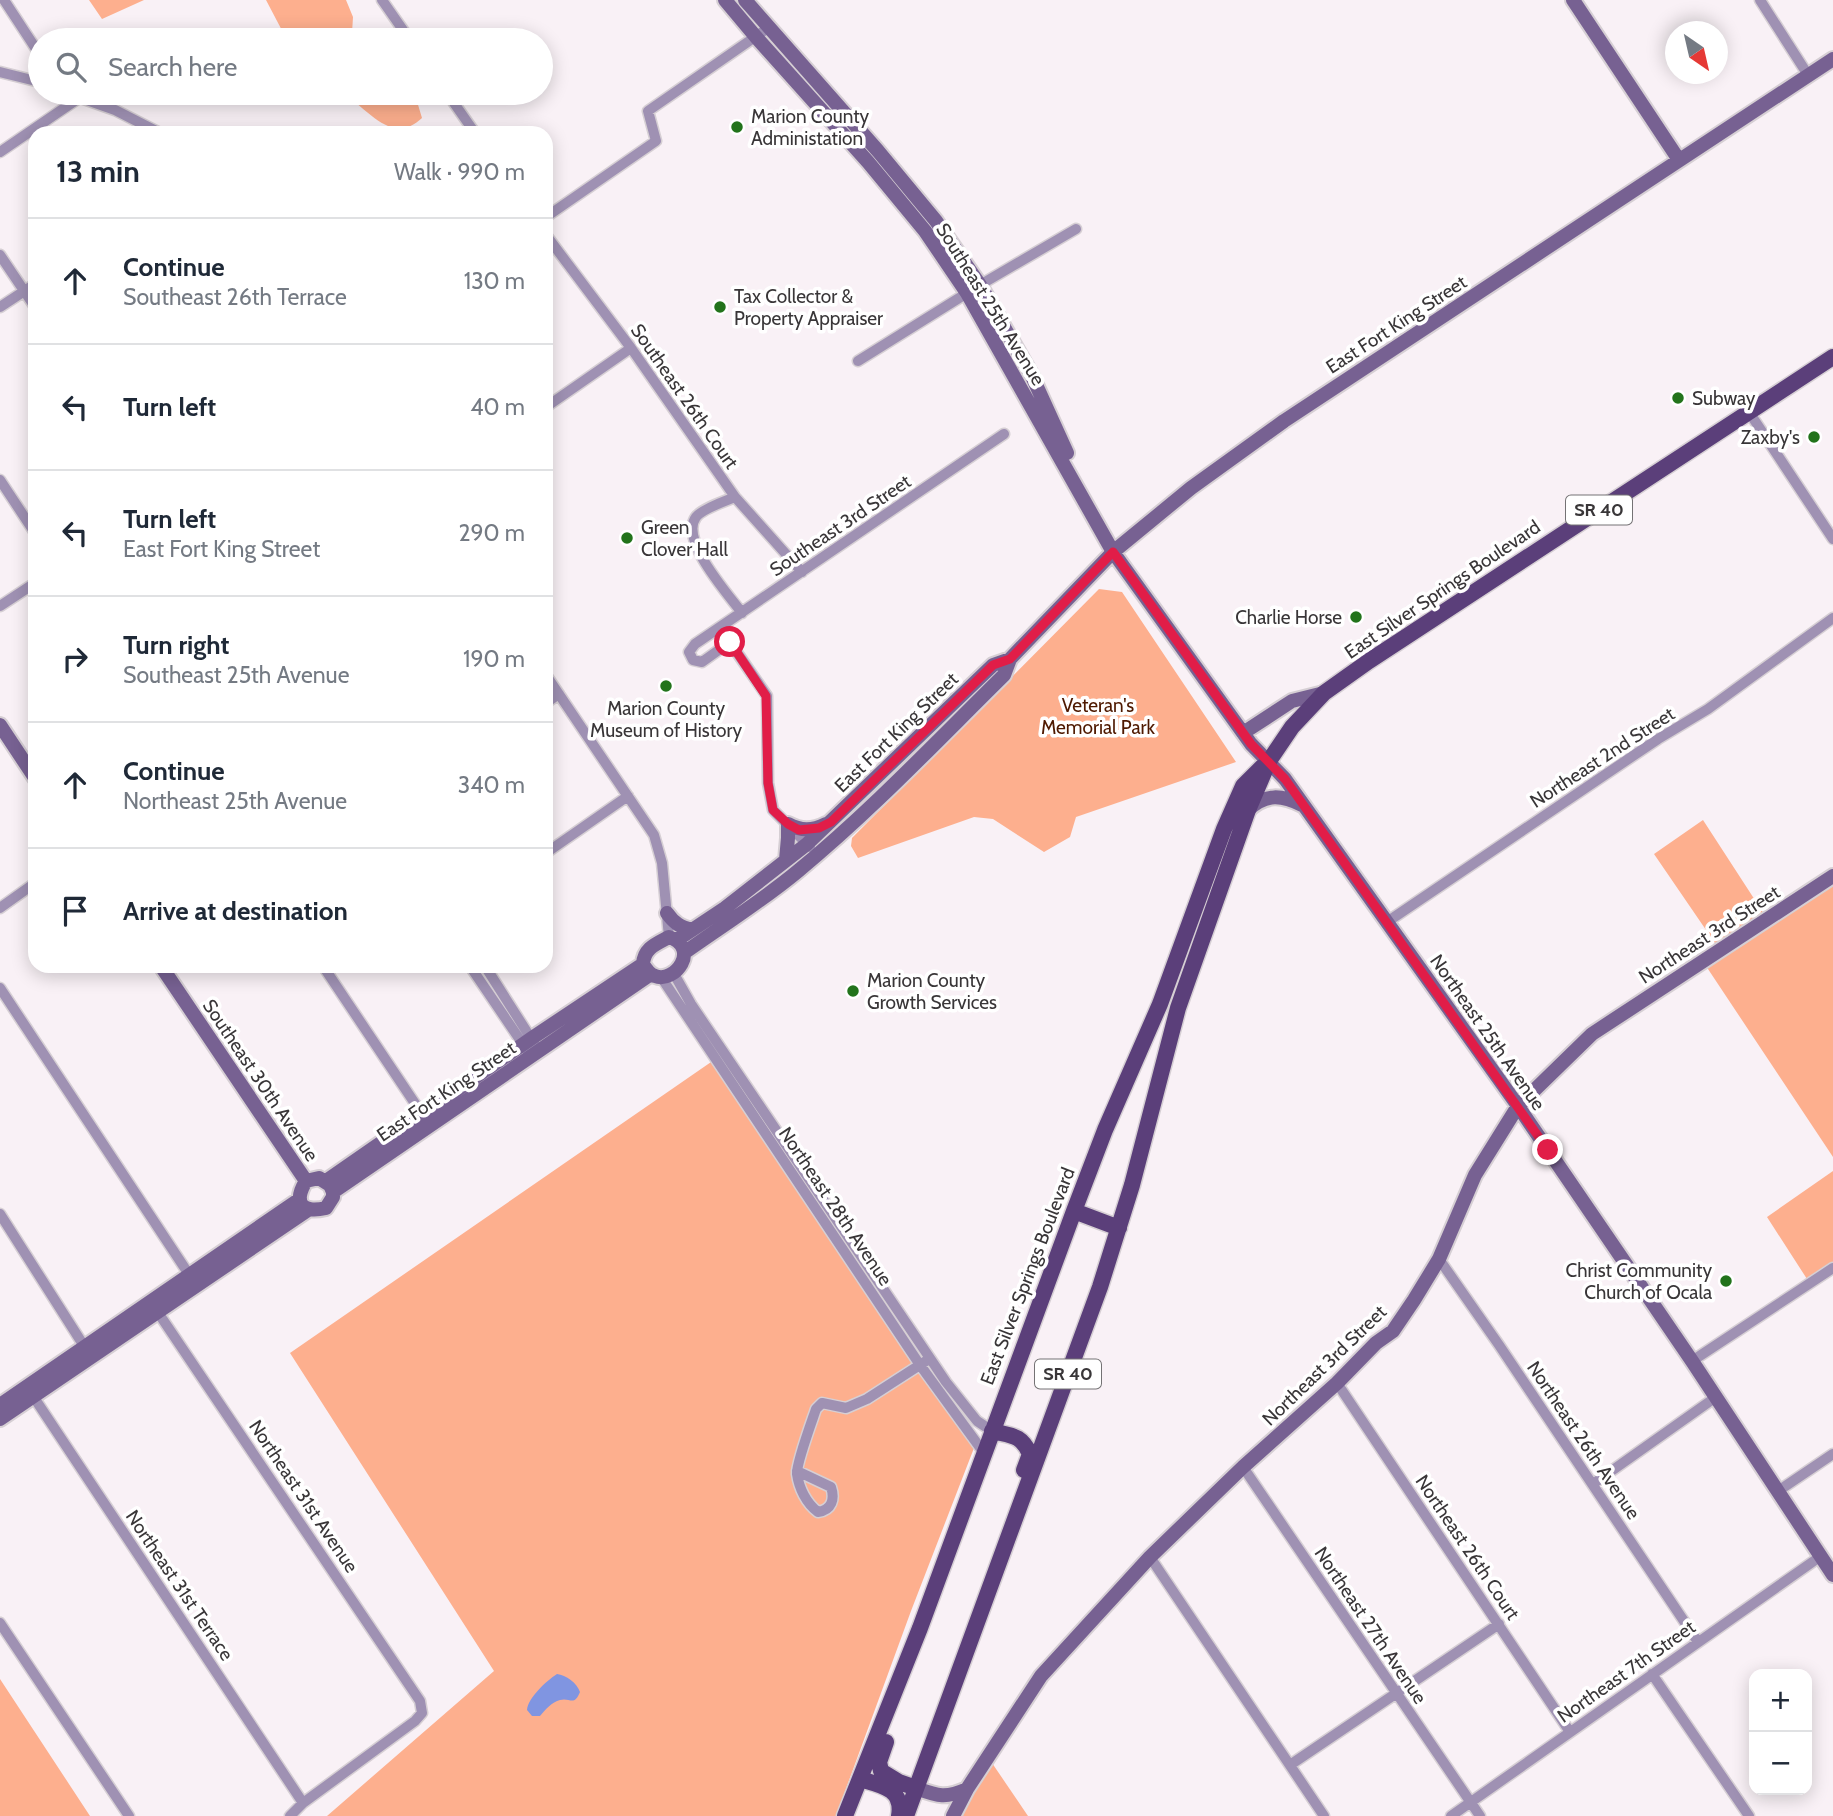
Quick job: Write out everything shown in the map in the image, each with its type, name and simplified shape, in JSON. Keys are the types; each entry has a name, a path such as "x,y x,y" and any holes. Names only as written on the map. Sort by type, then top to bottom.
{"main road":[{"name":"East Silver Springs Boulevard","path":"906,1816 1063,1391 1119,1227 1178,1008 1248,810 1269,761 1292,727 1324,693 1833,356"},
{"name":"East Silver Springs Boulevard","path":"845,1816 907,1664 1074,1211 1121,1090 1160,1004 1233,808 1242,786 1269,761"},
{"path":"1074,1211 1119,1227"},
{"path":"992,1431 1020,1439 1030,1454 994,1556 993,1575"},
{"path":"907,1664 911,1682 879,1762 881,1771 916,1788"},
{"path":"860,1779 891,1790 899,1801 899,1816"}],"street":[{"path":"4,0 28,37"},
{"path":"382,0 402,28"},
{"name":"Southeast 25th Avenue","path":"726,0 868,162 973,289"},
{"name":"Southeast 25th Avenue","path":"745,0 936,221 1113,552 1243,733 1269,761"},
{"path":"1573,0 1679,160"},
{"path":"1760,0 1808,75"},
{"path":"553,212 656,141 648,111 768,28"},
{"name":"East Fort King Street","path":"677,943 786,860 812,849 865,812 1004,675 1010,659 1113,552 1191,488 1284,421 1833,59"},
{"path":"0,72 28,79"},
{"path":"38,126 69,105"},
{"path":"100,105 146,126"},
{"path":"455,105 470,126"},
{"path":"0,152 28,133"},
{"path":"858,361 1076,229"},
{"name":"Southeast 26th Court","path":"553,243 631,348 735,497 802,572"},
{"path":"0,255 28,296"},
{"path":"0,307 28,289"},
{"path":"553,402 631,348"},
{"path":"1749,412 1833,539"},
{"name":"Southeast 3rd Street","path":"730,642 702,662 693,660 691,656 690,652 695,644 1004,434"},
{"path":"0,480 28,522"},
{"path":"735,497 698,514 692,524 701,558 742,613"},
{"path":"0,606 28,588"},
{"name":"Northeast 2nd Street","path":"1387,922 1658,739 1708,709 1833,618"},
{"path":"720,628 766,696 768,783 773,810 812,849"},
{"name":"East Fort King Street","path":"677,943 774,890 812,849 831,822 993,665 1010,659"},
{"path":"553,685 654,835 662,863 667,913 677,943 681,965 657,972 643,955 651,946 677,943"},
{"path":"1243,733 1292,701 1324,693"},
{"path":"553,698 559,694"},
{"path":"0,725 28,767"},
{"name":"Northeast 25th Avenue","path":"1269,761 1285,779 1518,1107 1692,1361 1833,1574"},
{"path":"553,848 628,796"},
{"path":"1248,810 1255,803 1281,796 1304,806"},
{"path":"788,824 799,830 808,830 831,822"},
{"path":"786,860 788,824"},
{"name":"Northeast 3rd Street","path":"953,1816 967,1789 1041,1676 1150,1557 1243,1467 1337,1383 1376,1343 1393,1331 1438,1259 1475,1175 1518,1107 1592,1034 1833,876"},
{"path":"0,908 28,888"},
{"path":"667,913 673,922 692,930"},
{"name":"East Fort King Street","path":"329,1186 422,1114 657,972"},
{"name":"Northeast 28th Avenue","path":"657,972 691,1004 930,1358 977,1421 992,1431"},
{"name":"Northeast 28th Avenue","path":"657,972 920,1365 984,1454"},
{"name":"Southeast 30th Avenue","path":"166,973 306,1181"},
{"path":"328,973 422,1114"},
{"path":"475,973 532,1047"},
{"path":"489,973 532,1047"},
{"path":"0,988 190,1276"},
{"name":"East Fort King Street","path":"329,1186 532,1047"},
{"path":"304,1204 299,1192 306,1181 319,1178 329,1186"},
{"name":"East Fort King Street","path":"304,1204 313,1211 326,1208 333,1197 329,1186"},
{"name":"East Fort King Street","path":"0,1419 85,1346 154,1306 190,1276 304,1204"},
{"name":"East Fort King Street","path":"0,1405 30,1391 304,1204"},
{"path":"1,1218 85,1346"},
{"name":"Northeast 26th Avenue","path":"1438,1259 1499,1345 1698,1642"},
{"path":"1692,1361 1833,1268"},
{"name":"Northeast 31st Avenue","path":"154,1306 420,1701 422,1713 415,1721 303,1803"},
{"path":"797,1471 816,1409 822,1403 846,1408 867,1399 930,1358"},
{"name":"Northeast 26th Court","path":"1337,1383 1570,1732"},
{"name":"Northeast 31st Terrace","path":"30,1391 303,1803"},
{"path":"1593,1484 1716,1397"},
{"path":"1778,1491 1833,1454"},
{"name":"Northeast 27th Avenue","path":"1243,1467 1471,1803"},
{"name":"Northeast 7th Street","path":"1451,1816 1821,1556"},
{"path":"1150,1557 1324,1816"},
{"path":"0,1623 129,1816"},
{"path":"1290,1765 1499,1624"},
{"path":"1652,1674 1749,1816"},
{"path":"916,1788 939,1796 952,1796 967,1789"},
{"path":"290,1816 303,1803"},
{"path":"1471,1803 1480,1816"}],"green space":[{"path":"89,0 144,0 102,19"},
{"path":"266,0 346,0 353,17 352,28 281,28"},
{"path":"358,105 418,105 422,118 411,126 389,126"},
{"name":"Veteran's Memorial Park","path":"1099,589 1122,592 1236,762 1076,817 1070,837 1044,852 993,819 974,817 858,858 851,846 852,838"},
{"path":"1703,820 1764,914 1717,946 1654,854"},
{"path":"1833,882 1833,1157 1706,966"},
{"path":"714,1060 974,1448 836,1816 327,1816 494,1671 290,1353"},
{"path":"1833,1171 1833,1262 1807,1279 1767,1217"},
{"path":"0,1679 90,1816 0,1816"},
{"path":"992,1763 1028,1816 960,1816 971,1793"}],"water":[{"path":"557,1674 574,1683 580,1692 578,1697 574,1700 557,1701 540,1716 532,1716 527,1710 528,1705 543,1685"}],"place":[{"name":"Marion County Administation","path":"737,127"},
{"name":"Tax Collector & Property Appraiser","path":"720,307"},
{"name":"Subway","path":"1678,398"},
{"name":"Zaxby's","path":"1814,437"},
{"name":"Green Clover Hall","path":"627,538"},
{"name":"Charlie Horse","path":"1356,617"},
{"name":"Marion County Museum of History","path":"666,686"},
{"name":"Marion County Growth Services","path":"853,991"},
{"name":"Christ Community Church of Ocala","path":"1726,1281"}],"route":[{"path":"730,642 766,696 768,783 773,810 799,830 819,828 831,822 993,665 1010,659 1113,552 1251,744 1285,779 1548,1150"}]}
